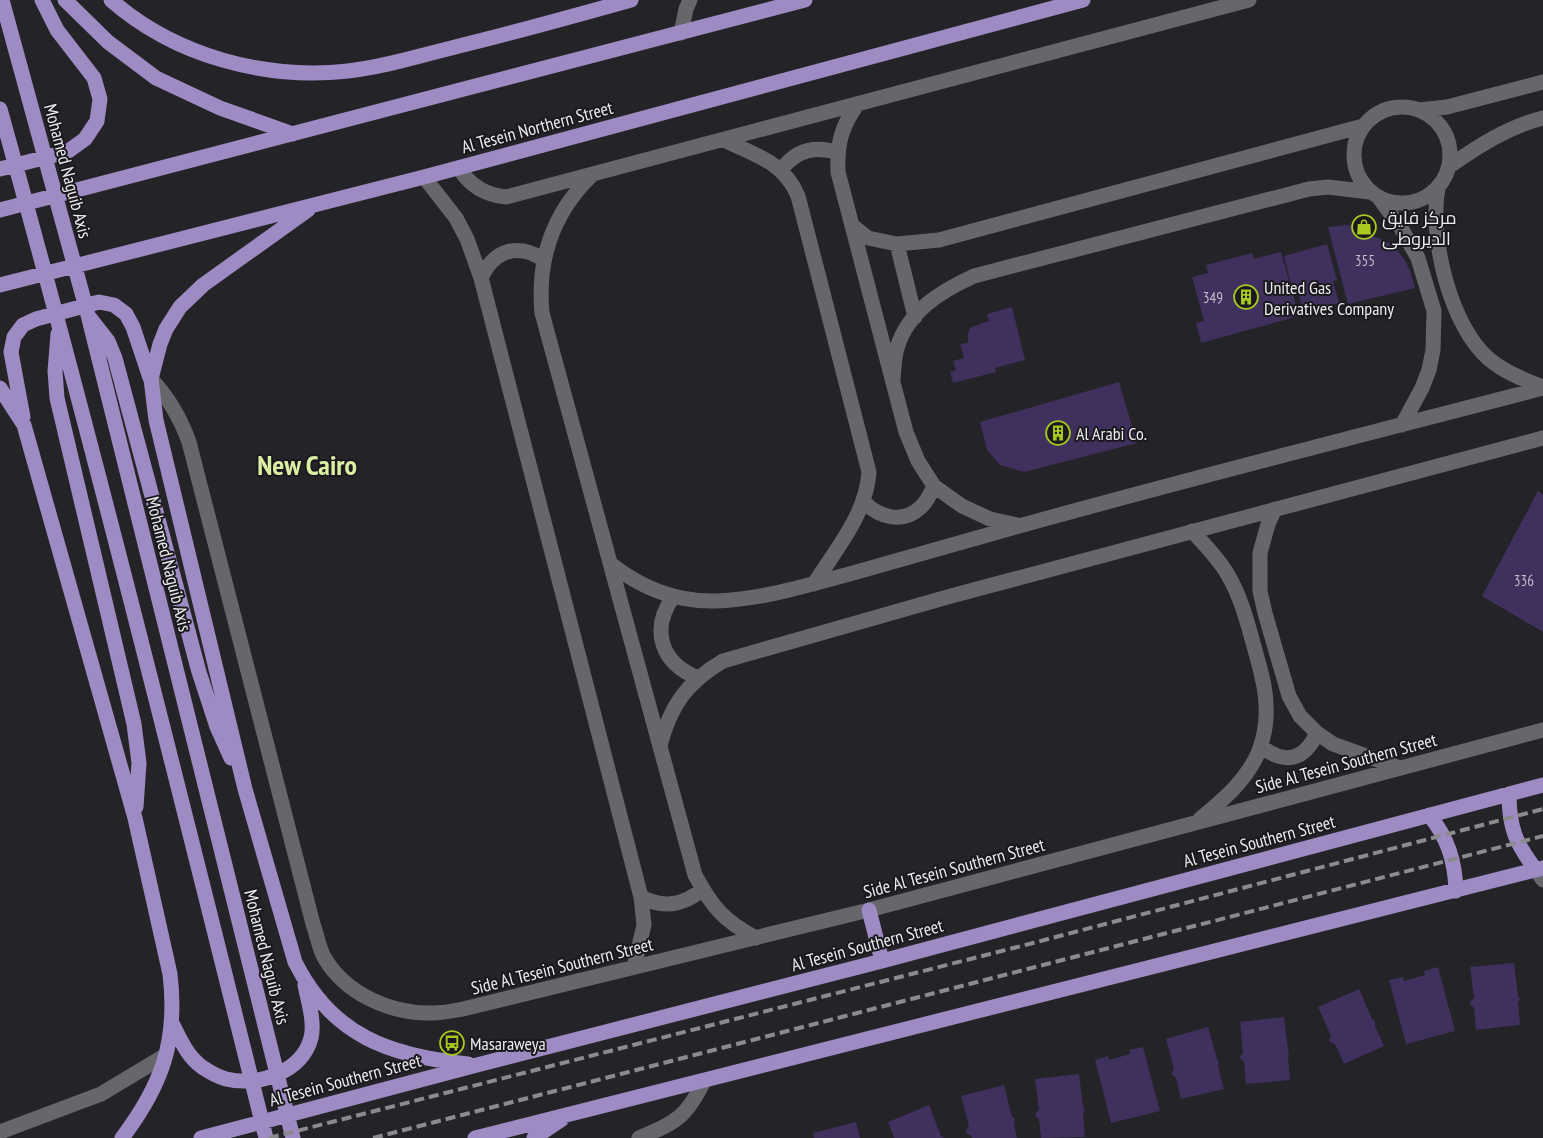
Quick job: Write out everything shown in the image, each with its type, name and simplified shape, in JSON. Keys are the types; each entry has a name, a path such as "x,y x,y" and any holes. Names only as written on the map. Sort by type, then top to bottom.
{"main road":[{"name":"Mohamed Naguib Axis","path":"2,0 88,315 293,1138"},
{"path":"0,169 67,152 85,139 97,121 100,99 94,78 57,30 42,0"},
{"path":"65,0 108,42 156,78 220,108 292,134"},
{"path":"111,0 155,32 200,53 247,67 271,71 322,73 373,68 631,0"},
{"path":"0,210 805,0"},
{"name":"Al Tesein Northern Street","path":"0,285 424,177 1082,0"},
{"path":"0,109 59,323 266,1138"},
{"path":"151,379 157,352 166,329 180,308 203,285 315,204"},
{"path":"122,1138 140,1114 156,1085 166,1055 172,1023 173,998 170,974 136,818 24,425 11,352 14,337 23,326 36,319 99,302 114,305 126,314 133,327 151,379 156,420 245,789 295,962 304,980 324,1006 349,1028 378,1044 405,1054 433,1060 476,1064"},
{"path":"88,315 108,341 115,358 199,672 217,727 245,789"},
{"path":"59,323 55,371 57,398 134,724 139,763 136,818"},
{"path":"0,388 24,425"},
{"name":"Al Tesein Southern Street","path":"201,1138 476,1064 882,961 1543,785"},
{"path":"1509,794 1509,814 1514,834 1523,854 1541,873"},
{"path":"1429,815 1439,827 1447,842 1452,858 1456,891"},
{"path":"475,1138 1456,891 1541,873"},
{"path":"869,910 882,961"},
{"path":"172,1023 184,1047 202,1066 225,1079 247,1081 270,1077 290,1068 304,1054 311,1037 311,1018 304,980"},
{"path":"534,1138 570,1113"}],"street":[{"path":"681,33 690,0"},
{"path":"458,168 471,184 479,190 488,194 506,197 1249,0"},
{"path":"1419,110 1447,107 1543,82"},
{"path":"857,105 842,129 838,153 838,172 906,432 918,461 934,486 962,506 990,519 1021,526"},
{"path":"893,379 897,349 905,328 924,306 947,288 974,276 1309,189 1328,188 1375,196 1395,204 1411,203 1426,198 1438,188 1450,166 1451,152 1448,138 1441,126 1431,116 1419,110 1404,107 1388,108 1374,115 1363,126 1355,142 1353,160 1358,178 1375,196 1401,228 1418,258 1434,311 1433,350 1429,370 1422,388 1402,425"},
{"path":"1450,166 1511,129 1543,118"},
{"path":"853,226 868,238 896,244 939,240 1363,126"},
{"path":"724,140 773,164 781,170 788,177 798,196 869,472 864,502 855,521 814,584"},
{"path":"781,170 794,156 811,149 820,148 838,153"},
{"path":"593,174 581,186 561,213 554,227 543,259 540,295 542,313 695,875 722,914 735,927 756,938"},
{"path":"424,177 456,218 467,239 481,278 641,898 644,925 634,968"},
{"path":"1438,188 1435,220 1440,254 1454,306 1462,325 1488,359 1506,371 1543,388"},
{"path":"896,244 915,317"},
{"path":"481,278 493,260 512,250 524,250 534,253 543,259"},
{"name":"Side Al Tesein Southern Street","path":"151,379 174,408 188,442 313,924 324,957 345,983 372,1001 402,1010 432,1013 463,1009 634,968 869,910 1543,730"},
{"path":"612,565 640,584 673,597 694,601 716,602 758,596 814,584 1021,526 1543,388"},
{"path":"660,746 670,714 683,694 698,678 722,661 941,599 1543,438"},
{"path":"864,502 872,510 882,515 893,518 904,517 923,506 934,486"},
{"path":"1275,509 1263,539 1260,591 1264,612 1289,696 1300,716 1317,734 1333,744 1400,768"},
{"path":"1192,531 1219,561 1236,590 1242,605 1264,685 1266,707 1265,730 1260,746 1248,771 1235,789 1195,823"},
{"path":"673,597 663,614 661,624 663,644 673,662 680,669 698,678"},
{"path":"1260,746 1272,755 1286,758 1300,755 1311,746 1317,734"},
{"path":"641,898 659,904 678,904 695,896 703,889"},
{"path":"0,1132 101,1094 166,1055"},
{"path":"639,1138 680,1118 693,1103 704,1081"}],"building":[{"path":"1354,226 1356,232 1386,241 1396,249 1405,260 1415,288 1348,304 1328,227"},
{"path":"1327,244 1337,280 1333,281 1339,303 1304,313 1298,291 1293,292 1284,256"},
{"name":"United Gas Derivatives Company","path":"1281,252 1299,316 1201,343 1196,323 1204,321 1192,277 1208,273 1206,265 1252,253 1254,259"},
{"path":"1012,307 1025,360 995,368 996,372 953,383 950,372 956,370 953,361 964,358 960,344 968,343 970,328 989,321 987,314"},
{"name":"Al Arabi Co.","path":"1119,382 1137,443 1024,472 1000,465 987,450 980,422"},
{"path":"1538,491 1543,495 1543,632 1482,596"},
{"path":"1514,963 1520,999 1518,1003 1520,1025 1476,1030 1474,1008 1470,1004 1474,998 1470,967"},
{"path":"1438,967 1455,1031 1406,1044 1389,980 1403,977 1404,981 1425,975 1424,971"},
{"path":"1359,989 1372,1019 1375,1021 1375,1026 1384,1046 1344,1064 1335,1044 1330,1042 1331,1036 1318,1007"},
{"path":"1284,1017 1289,1053 1290,1080 1246,1084 1244,1062 1239,1058 1243,1053 1240,1022"},
{"path":"1208,1027 1219,1062 1218,1066 1224,1089 1181,1099 1176,1078 1171,1074 1174,1069 1166,1039"},
{"path":"1143,1047 1160,1111 1111,1123 1095,1060 1108,1056 1109,1060 1130,1054 1129,1050"},
{"path":"1079,1074 1085,1110 1083,1114 1085,1137 1041,1138 1039,1119 1035,1114 1039,1110 1035,1079"},
{"path":"1004,1085 1012,1117 1015,1119 1014,1124 1017,1138 972,1138 966,1131 969,1126 961,1096"},
{"path":"929,1105 941,1136 944,1138 894,1138 888,1122"},
{"path":"856,1122 860,1138 814,1138 813,1133"}],"railway":[{"path":"269,1138 1033,943 1543,809"},
{"path":"373,1138 1543,836"}],"place":[{"name":"مركز فايق الديروطى","path":"1364,227"},
{"name":"United Gas Derivatives Company","path":"1246,297"},
{"name":"Al Arabi Co.","path":"1058,433"},
{"name":"Masaraweya","path":"452,1043"}],"district":[{"name":"New Cairo","path":"307,464"}]}
